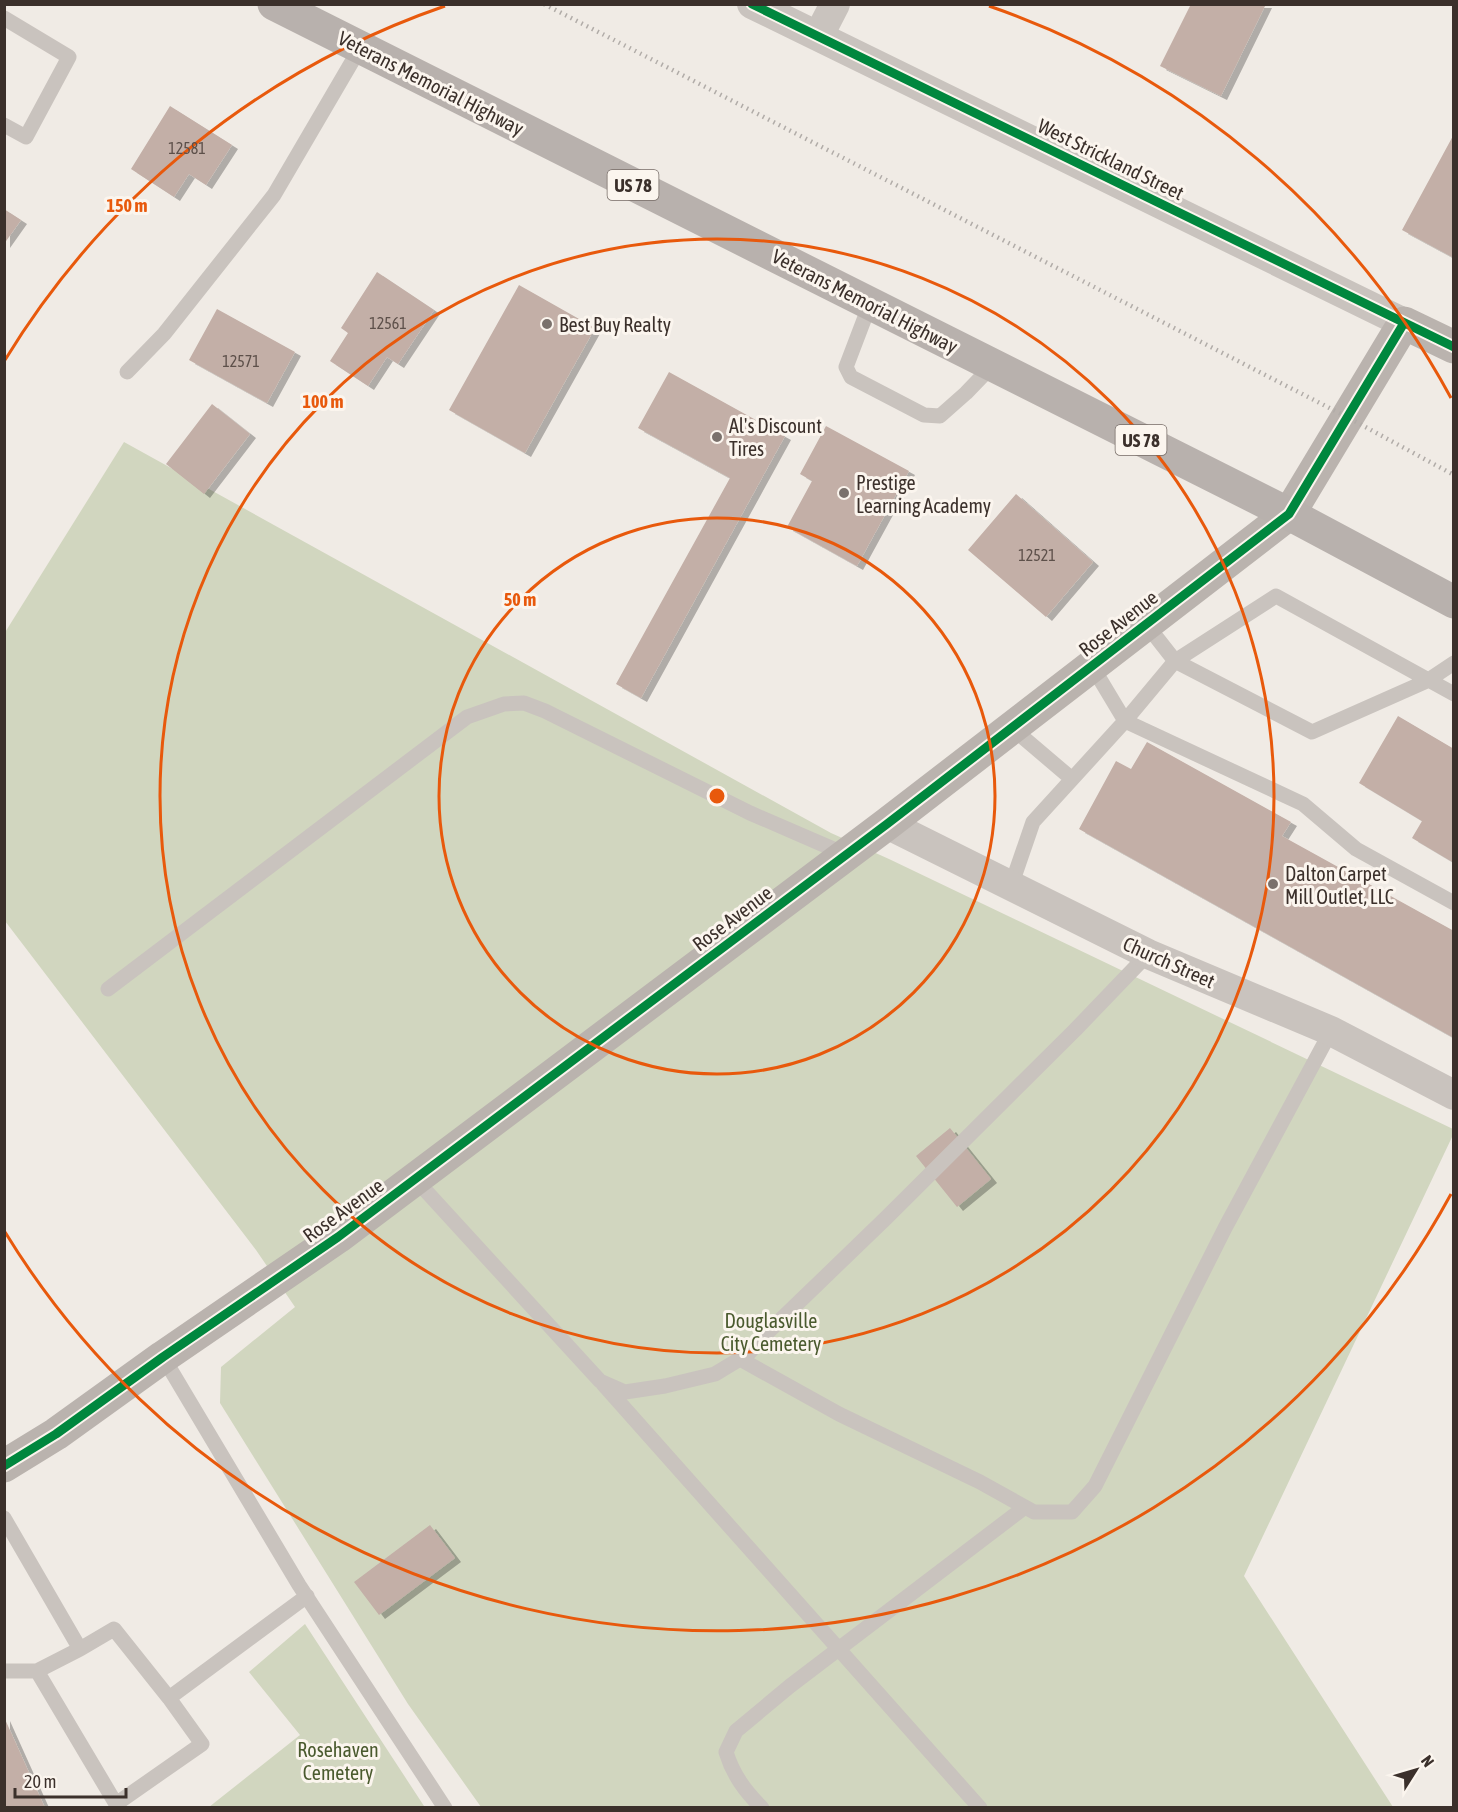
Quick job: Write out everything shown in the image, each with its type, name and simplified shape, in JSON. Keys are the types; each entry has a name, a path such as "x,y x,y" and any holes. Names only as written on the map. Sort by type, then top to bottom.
{"main road":[{"name":"Veterans Memorial Highway","path":"274,4 1289,514 1454,602"}],"street":[{"name":"West Strickland Street","path":"752,4 1454,346"},
{"path":"819,35 835,4"},
{"name":"Rose Avenue","path":"4,1466 56,1434 163,1357 338,1237 847,855 1289,514 1404,323"},
{"name":"Church Street","path":"887,824 1148,954 1331,1031 1454,1095"}],"lane":[{"path":"4,18 69,57 26,137 4,125"},
{"path":"128,372 164,334 274,195 360,48"},
{"path":"870,304 846,367 851,377 924,415 940,416 992,366"},
{"path":"1011,886 1034,822 1125,721 1175,661 1276,596 1454,694"},
{"path":"1146,624 1175,661 1312,732 1427,681 1454,663"},
{"path":"1092,666 1125,721 1303,804 1356,849 1454,903"},
{"path":"108,989 467,717 504,704 524,703 545,711 750,813 847,855"},
{"path":"1012,728 1072,779"},
{"path":"600,1381 625,1392 664,1386 715,1374 748,1354 895,1210 1148,954"},
{"path":"740,1359 838,1414 980,1482 1034,1512 1072,1512 1095,1486 1225,1227 1331,1031"},
{"path":"415,1179 600,1381 980,1808"},
{"path":"163,1357 307,1596 445,1808"},
{"path":"762,1808 746,1792 731,1769 726,1752 736,1731 837,1648 1025,1507"},
{"path":"4,1518 80,1649"},
{"path":"169,1698 307,1596"},
{"path":"4,1671 37,1671 114,1629 202,1744 115,1806 37,1671"}],"green space":[{"name":"Douglasville City Cemetery","path":"124,442 831,833 1453,1129 1453,1135 1244,1576 1393,1807 481,1807 408,1704 220,1403 221,1367 295,1307 256,1250 5,921 4,634"},
{"name":"Rosehaven Cemetery","path":"305,1624 426,1807 209,1807 300,1735 249,1672"}],"building":[{"path":"1191,4 1266,4 1221,96 1160,66"},
{"path":"170,106 232,145 206,185 189,174 174,197 131,169"},
{"path":"1454,134 1454,258 1402,230"},
{"path":"4,209 21,220 4,244"},
{"path":"377,272 434,310 398,364 387,357 368,386 330,361 348,333 341,328"},
{"path":"519,285 595,328 525,453 449,410"},
{"path":"217,309 295,352 267,403 189,360"},
{"path":"669,372 785,436 641,698 616,684 730,478 638,428"},
{"path":"212,404 250,434 204,494 166,464"},
{"path":"826,426 909,471 857,566 787,527 812,481 800,474"},
{"path":"1016,494 1093,562 1046,617 968,550"},
{"path":"1398,716 1454,749 1454,863 1412,838 1422,821 1359,783"},
{"name":"Dalton Carpet Mill Outlet, LLC","path":"1147,742 1291,822 1282,836 1454,931 1454,1038 1079,829 1116,761 1131,769"},
{"path":"950,1128 991,1179 957,1207 916,1156"},
{"path":"430,1525 455,1558 379,1615 354,1582"},
{"path":"4,1717 45,1808 4,1808"}],"railway":[{"path":"544,4 1347,417 1454,475"}],"cycle path":[{"path":"752,4 1454,347"},
{"path":"4,1466 56,1434 163,1357 338,1237 887,824 1289,514 1404,323"}],"place":[{"name":"Best Buy Realty","path":"547,324"},
{"name":"Al's Discount Tires","path":"717,437"},
{"name":"Prestige Learning Academy","path":"844,493"},
{"name":"Dalton Carpet Mill Outlet, LLC","path":"1273,884"}]}
